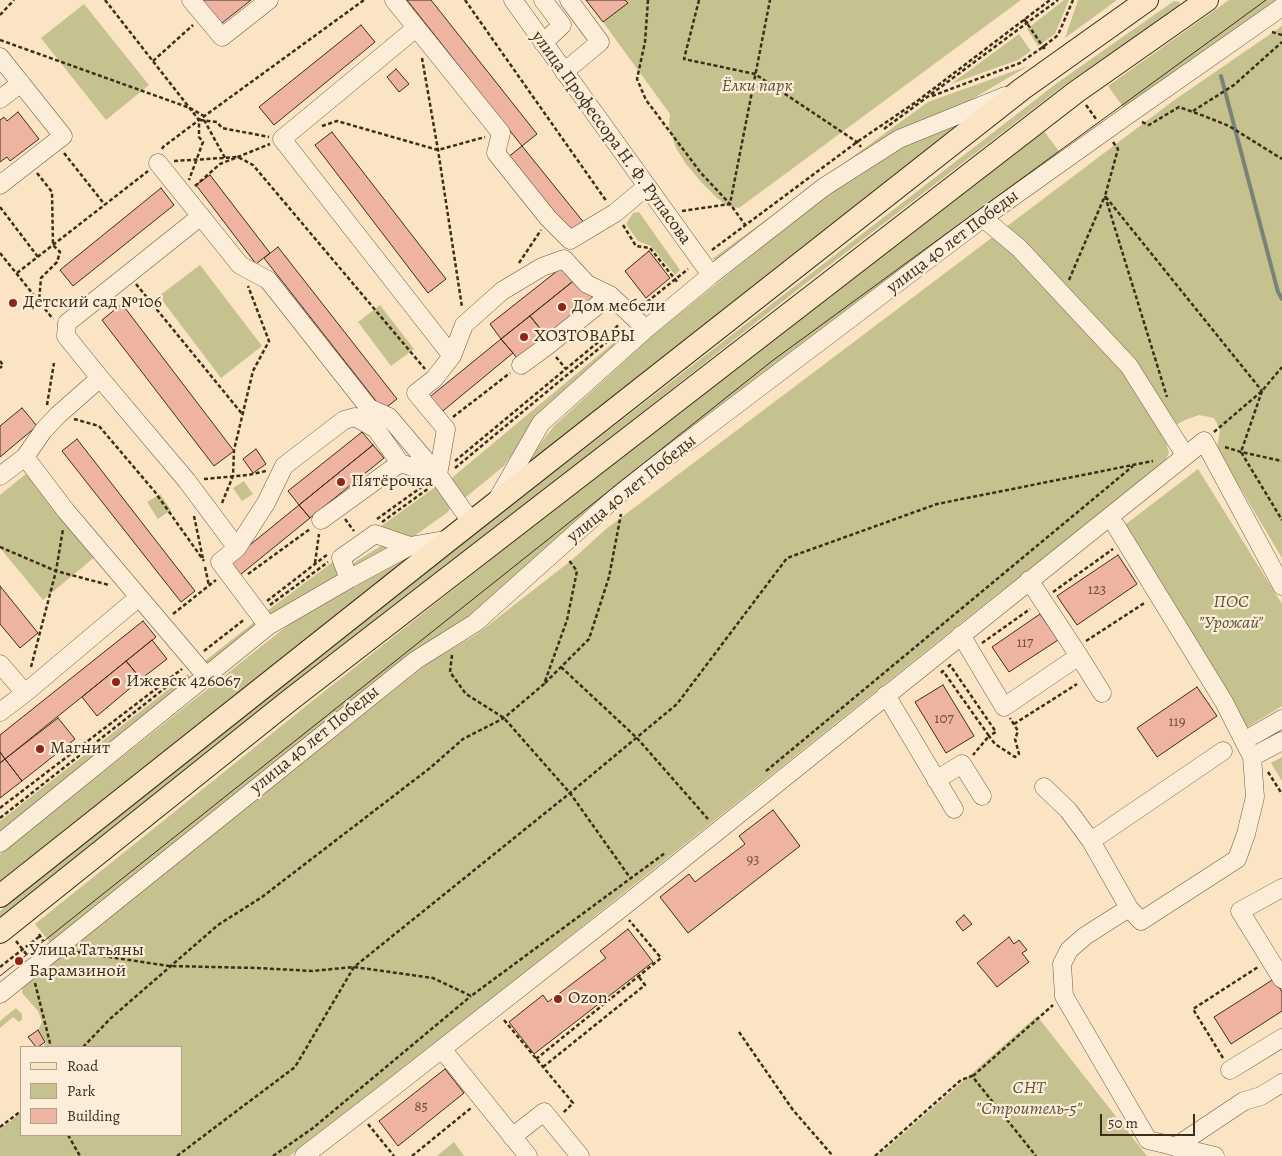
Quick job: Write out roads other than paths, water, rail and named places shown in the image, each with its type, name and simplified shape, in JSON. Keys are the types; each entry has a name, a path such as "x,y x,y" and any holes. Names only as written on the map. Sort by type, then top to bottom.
{"main road":[{"path":"0,896 1022,89 1147,0"},
{"path":"7,935 290,700 1052,110 1199,2"}],"street":[{"path":"191,0 222,37 269,0"},
{"path":"394,0 501,133 496,153 548,218 570,240 615,213 646,187"},
{"name":"улица Профессора Н. Ф. Рупасова","path":"512,0 704,266"},
{"path":"543,0 562,26"},
{"path":"544,43 562,26 573,5 600,42 564,72"},
{"name":"улица 40 лет Победы","path":"0,994 31,964 56,949 416,660 475,623 625,489 983,218 1282,6"},
{"path":"416,28 282,139 452,356"},
{"path":"0,57 63,136 0,185"},
{"path":"0,100 21,83"},
{"path":"494,505 541,423 637,321 704,266 899,139 1022,89"},
{"path":"158,163 240,265 268,280 369,408 389,417 440,477 472,523"},
{"path":"202,216 67,323 66,336 187,481 237,548"},
{"path":"983,218 1018,248 1129,366 1185,455"},
{"path":"440,477 446,429 416,393 434,379 452,356 464,325 502,291 542,267 564,259 587,284 610,295 637,321"},
{"path":"519,367 548,346 610,295"},
{"path":"0,476 26,457 43,431 58,415 100,378"},
{"path":"261,617 220,562 237,548 266,503 284,466 344,420 355,417 376,429 400,463 440,477"},
{"path":"305,1156 624,906 1204,441 1282,586"},
{"path":"26,457 66,510 198,667"},
{"path":"317,523 400,463"},
{"path":"1044,787 1068,810 1091,841 1129,908 1141,921 1237,859 1246,834 1255,797 1252,757 1224,702 1116,526"},
{"path":"349,579 341,558 375,534 410,546"},
{"path":"0,843 198,667 261,617 349,579 410,546 450,539"},
{"path":"1029,580 1102,693"},
{"path":"0,712 25,693 136,594"},
{"path":"961,635 1004,707 1079,656"},
{"path":"0,664 25,693"},
{"path":"886,695 954,809"},
{"path":"1254,735 1282,719"},
{"path":"1252,757 1282,740"},
{"path":"1091,841 1224,751"},
{"path":"936,780 962,764 982,796"},
{"path":"1282,888 1240,911 1282,979"},
{"path":"1129,908 1085,936 1069,950 1062,964 1064,996 1148,1140 1214,1156"},
{"path":"1230,1070 1282,1038"},
{"path":"442,1049 528,1156"},
{"path":"1175,1146 1244,1101 1261,1096 1282,1083"},
{"path":"512,1137 544,1112 580,1156"}],"waterway":[{"path":"1221,76 1278,292 1282,299"}],"tram line":[{"path":"0,976 772,361 1266,0"}],"place":[{"name":"Детский сад №106","path":"13,303"},
{"name":"Дом мебели","path":"562,307"},
{"name":"ХОЗТОВАРЫ","path":"524,337"},
{"name":"Пятёрочка","path":"341,482"},
{"name":"Ижевск 426067","path":"116,682"},
{"name":"Магнит","path":"40,749"},
{"name":"Улица Татьяны Барамзиной","path":"19,961"},
{"name":"Ozon","path":"558,999"}],"park label":[{"name":"Ёлки парк","path":"757,87"},
{"name":"ПОС \"Урожай\"","path":"1231,613"},
{"name":"СНТ \"Строитель-5\"","path":"1029,1099"}]}
